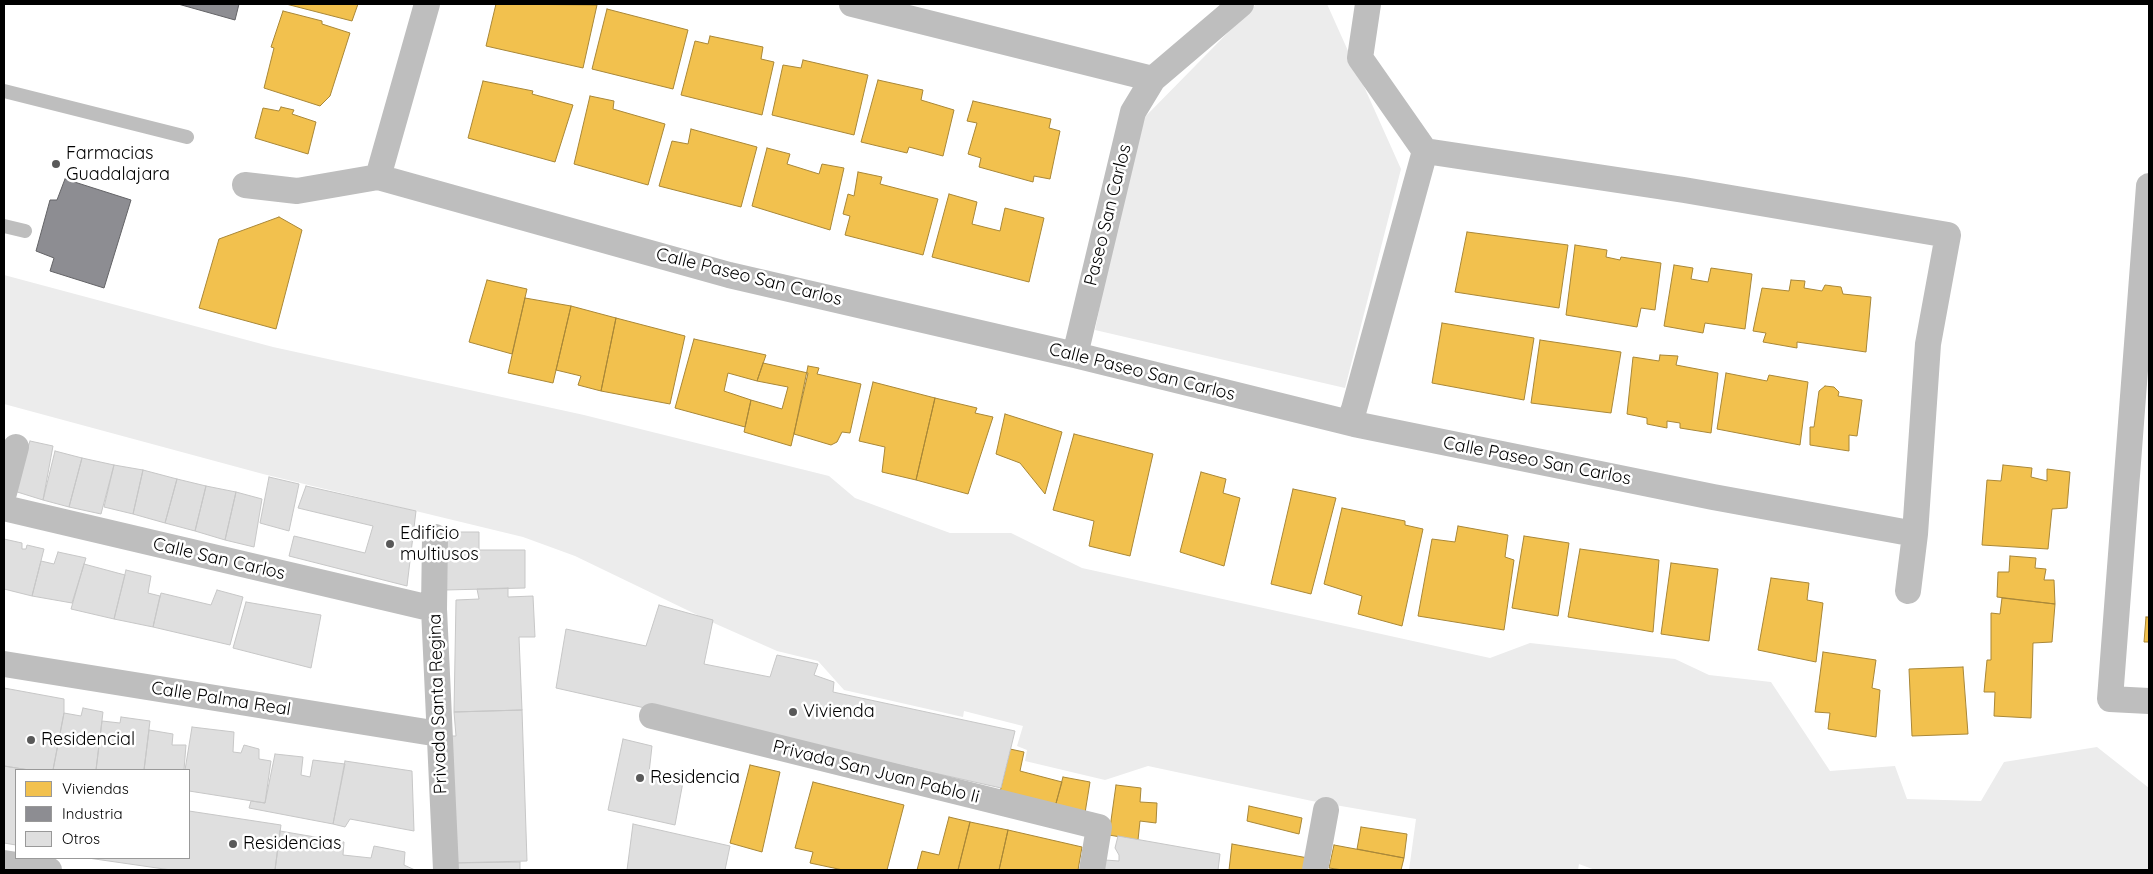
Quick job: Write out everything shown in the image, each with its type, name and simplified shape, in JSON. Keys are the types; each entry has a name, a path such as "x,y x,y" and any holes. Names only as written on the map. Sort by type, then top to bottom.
{"street":[{"path":"378,177 427,4"},
{"path":"852,4 1153,79 1241,4"},
{"path":"1368,4 1360,58 1425,151 1684,190 1948,235 1928,344 1915,534 1908,591"},
{"name":"Paseo San Carlos","path":"1074,356 1134,112 1153,79"},
{"path":"1349,422 1425,151"},
{"name":"Calle Paseo San Carlos","path":"245,185 297,191 378,177 729,275 1349,422 1713,497 1915,534"},
{"path":"2149,186 2138,467 2110,699 2149,701"},
{"path":"4,493 16,448"},
{"name":"Calle San Carlos","path":"4,508 434,609"},
{"name":"Privada Santa Regina","path":"435,537 434,609 438,734 446,870"},
{"name":"Calle Palma Real","path":"4,664 438,734"},
{"name":"Privada San Juan Pablo Ii","path":"652,716 1099,827 1092,870"},
{"path":"1315,870 1326,810"},
{"path":"4,863 49,870"}],"lane":[{"path":"4,91 187,137"},
{"path":"4,226 25,231"}],"shaded area":[{"path":"1256,4 1327,4 1401,169 1345,388 1095,330 1136,126"},
{"path":"4,275 273,347 584,415 829,476 855,498 950,533 1011,533 1082,568 1490,658 1530,643 1675,659 1709,675 1771,682 1830,771 1895,766 1907,799 1981,801 2004,762 2097,747 2149,788 2149,870 1595,870 1579,864 1578,870 1409,870 1416,819 1312,801 1148,766 1105,780 1025,761 1027,750 1017,746 1023,726 964,711 963,717 844,690 818,661 777,651 716,624 575,556 523,537 263,474 4,404"}],"building: Viviendas":[{"path":"286,4 358,4 352,21"},
{"path":"496,4 597,5 583,68 486,46"},
{"path":"607,9 688,30 673,89 592,69"},
{"path":"283,11 322,21 322,24 350,33 330,96 320,106 264,88 274,48 271,47"},
{"path":"710,36 763,47 761,59 774,62 762,115 681,95 695,41 708,44"},
{"path":"803,60 868,75 854,135 772,115 783,65 801,68"},
{"path":"878,80 923,90 921,100 954,110 943,156 909,147 907,153 861,142"},
{"path":"483,81 533,91 532,94 573,105 555,162 468,138"},
{"path":"590,96 614,101 613,109 665,124 648,185 574,164"},
{"path":"973,101 1051,119 1049,128 1060,131 1050,179 1034,176 1033,182 979,167 981,158 968,154 977,123 967,121"},
{"path":"281,107 294,110 292,114 316,122 308,154 255,138 263,108 279,111"},
{"path":"691,129 757,147 741,207 659,186 672,141 688,144"},
{"path":"767,148 790,154 787,164 819,174 822,164 844,168 830,230 752,206"},
{"path":"858,172 882,177 880,184 938,199 923,255 845,235 850,216 843,214 848,194 854,196"},
{"path":"949,194 977,202 972,224 1000,231 1005,208 1044,218 1029,282 932,257"},
{"path":"279,217 302,230 276,329 199,308 219,239"},
{"path":"1467,232 1568,245 1559,308 1455,292"},
{"path":"1575,245 1607,250 1606,257 1620,260 1621,257 1661,263 1655,310 1641,308 1637,327 1566,315"},
{"path":"1674,265 1693,268 1691,279 1708,282 1711,268 1752,274 1745,329 1705,323 1703,333 1664,326"},
{"path":"487,280 527,289 512,354 469,342"},
{"path":"1791,280 1805,281 1804,288 1822,291 1825,285 1841,287 1843,294 1871,297 1866,352 1797,342 1797,348 1763,342 1766,333 1753,331 1762,288 1789,291"},
{"path":"525,298 571,306 553,383 508,373"},
{"path":"571,306 616,318 601,391 578,385 581,376 556,370"},
{"path":"616,318 685,336 670,404 601,391"},
{"path":"1442,323 1534,338 1524,400 1432,383"},
{"path":"694,339 766,355 757,381 728,373 724,391 751,400 745,427 675,408"},
{"path":"1540,340 1621,352 1611,413 1531,403"},
{"path":"1660,355 1678,356 1676,365 1718,373 1711,433 1680,428 1680,423 1667,421 1667,428 1647,424 1647,418 1627,414 1633,357 1659,361"},
{"path":"763,363 808,373 791,446 744,432 751,400 782,409 788,387 757,381"},
{"path":"808,366 819,368 817,374 861,384 850,433 842,432 837,442 831,445 794,434"},
{"path":"1726,373 1767,381 1769,375 1808,382 1800,445 1717,429"},
{"path":"873,382 935,398 916,480 882,472 885,447 859,441"},
{"path":"1825,386 1834,387 1839,392 1838,396 1862,400 1857,436 1849,435 1849,451 1810,445 1810,427 1814,427 1819,391"},
{"path":"935,398 977,408 975,413 993,417 968,494 916,480"},
{"path":"1005,414 1062,432 1045,494 1020,463 996,454"},
{"path":"1074,434 1153,454 1130,556 1089,546 1094,521 1053,510"},
{"path":"2003,465 2032,468 2031,477 2047,481 2047,469 2070,472 2067,508 2052,509 2048,549 1982,545 1987,480 2001,481"},
{"path":"1201,472 1226,479 1223,493 1240,498 1224,566 1180,552"},
{"path":"1293,489 1336,498 1311,594 1271,584"},
{"path":"1342,508 1405,521 1405,525 1423,529 1402,626 1358,614 1362,596 1324,584"},
{"path":"1458,526 1508,535 1505,557 1514,560 1504,630 1418,616 1432,539 1455,542"},
{"path":"1524,536 1569,543 1558,616 1512,608"},
{"path":"1580,549 1659,560 1653,632 1568,617"},
{"path":"2010,556 2036,558 2035,568 2046,569 2044,580 2054,580 2055,604 1997,597 1998,572 2009,572"},
{"path":"1671,563 1718,569 1709,641 1661,634"},
{"path":"1771,578 1809,583 1807,600 1823,603 1816,662 1758,650"},
{"path":"2002,598 2055,604 2052,642 2033,643 2031,718 1994,716 1995,692 1984,692 1987,660 1991,660 1991,613 2000,614"},
{"path":"2146,617 2149,617 2149,642 2144,642"},
{"path":"1823,652 1876,660 1872,688 1880,690 1876,737 1828,729 1830,713 1815,712"},
{"path":"1963,667 1968,734 1912,736 1909,669"},
{"path":"1010,749 1024,752 1020,771 1062,782 1055,807 1000,792"},
{"path":"750,765 780,772 762,852 730,843"},
{"path":"1063,777 1090,782 1085,813 1055,807"},
{"path":"813,782 904,805 887,870 843,870 810,863 813,852 795,848"},
{"path":"1116,785 1141,788 1140,802 1157,803 1156,823 1140,821 1138,840 1109,835"},
{"path":"1249,806 1302,818 1299,834 1247,821"},
{"path":"949,817 970,822 958,870 917,870 922,851 939,855"},
{"path":"970,822 1008,830 999,870 958,870"},
{"path":"1361,827 1407,834 1404,858 1357,849"},
{"path":"1008,830 1082,847 1078,870 999,870"},
{"path":"1232,844 1308,858 1306,870 1229,870"},
{"path":"1334,845 1404,858 1401,870 1343,870 1329,868"}],"building: Industria":[{"path":"178,4 239,4 235,20"},
{"path":"65,179 131,200 104,288 50,271 54,258 36,251 50,200 57,200"}],"building: Otros":[{"path":"30,441 53,446 43,500 14,491"},
{"path":"55,451 82,458 69,507 43,500"},
{"path":"82,458 114,465 101,514 69,507"},
{"path":"114,465 143,470 133,514 104,507"},
{"path":"143,470 177,479 165,523 133,514"},
{"path":"269,477 299,484 289,531 260,523"},
{"path":"177,479 206,486 195,531 165,523"},
{"path":"206,486 236,492 225,540 195,531"},
{"name":"Edificio multiusos","path":"306,486 416,511 407,586 289,556 294,536 365,553 373,526 298,508"},
{"path":"236,492 262,499 254,547 225,540"},
{"path":"443,532 479,532 479,550 525,550 525,588 445,590"},
{"path":"4,539 22,543 22,549 26,549 27,545 44,549 32,596 4,589"},
{"path":"58,552 86,558 72,603 32,596 41,561 54,564"},
{"path":"84,564 125,575 114,619 71,609"},
{"path":"126,570 151,576 148,593 160,596 153,627 114,619"},
{"path":"508,588 508,597 533,596 535,637 519,637 522,710 454,712 456,600 479,599 477,589"},
{"path":"217,590 243,597 230,645 153,627 161,593 211,605"},
{"path":"246,602 321,615 311,668 233,648"},
{"name":"Vivienda","path":"659,605 713,620 704,664 770,677 777,655 818,664 814,675 834,682 833,692 1015,731 1001,788 556,688 566,629 646,646"},
{"name":"Residencial","path":"4,688 64,699 64,713 53,769 23,769 4,766"},
{"path":"83,708 103,712 96,769 53,769 64,713 81,716"},
{"path":"522,710 527,861 451,863 444,736 456,736 454,712"},
{"path":"121,717 150,721 144,769 96,769 102,721 120,723"},
{"path":"192,727 234,732 233,752 241,753 244,745 259,749 259,759 271,761 265,803 190,791 190,769 185,769"},
{"path":"149,730 173,734 172,745 186,745 184,769 144,769"},
{"name":"Residencia","path":"623,739 652,746 649,773 683,782 675,825 608,810"},
{"path":"275,754 303,757 301,775 310,777 313,760 345,764 333,824 249,808 251,801 265,803"},
{"path":"345,761 412,771 414,831 350,819 345,827 333,824"},
{"path":"4,766 23,769 15,769 15,845 4,843"},
{"name":"Residencias","path":"190,811 281,825 275,870 171,870 95,859 190,859"},
{"name":"Residencia","path":"633,824 730,846 725,870 627,870"},
{"name":"Residencias","path":"280,831 344,842 343,855 371,858 374,846 405,852 404,865 415,870 275,870"},
{"path":"1118,836 1220,854 1218,870 1103,870 1105,860 1119,861 1119,855 1115,848"},
{"path":"520,862 520,870 456,870 455,863"}],"place":[{"name":"Farmacias Guadalajara","path":"56,164"},
{"name":"Edificio multiusos","path":"390,544"},
{"name":"Vivienda","path":"793,712"},
{"name":"Residencial","path":"31,740"},
{"name":"Residencia","path":"640,778"},
{"name":"Residencias","path":"233,844"}]}
